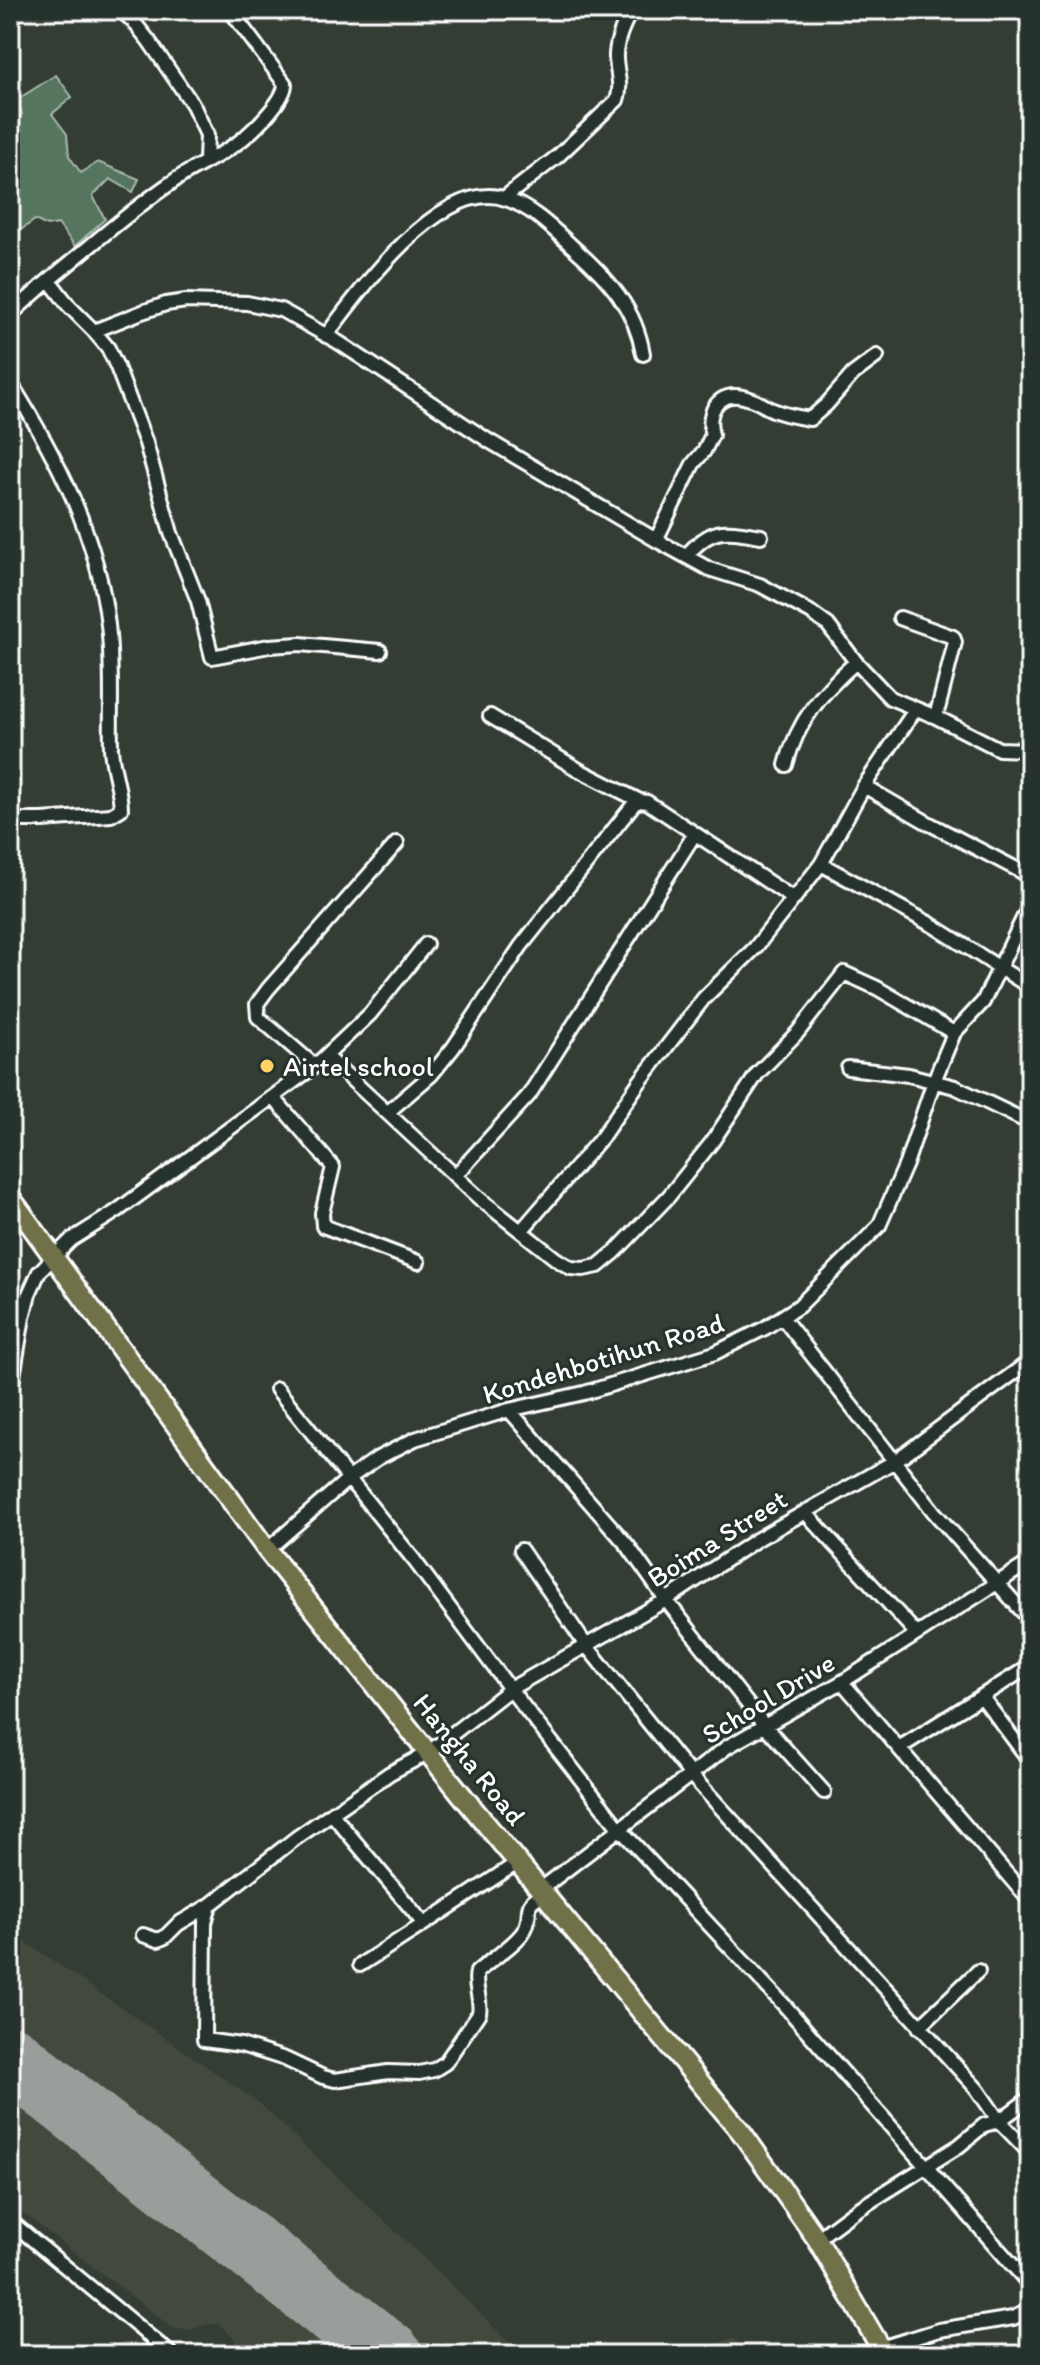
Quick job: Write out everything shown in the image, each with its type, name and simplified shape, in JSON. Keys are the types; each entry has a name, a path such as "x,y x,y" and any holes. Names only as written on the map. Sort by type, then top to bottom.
{"highway":[{"name":"Hangha Road","path":"10,1197 267,1550 517,1863 742,2133 817,2239 883,2351"}],"street":[{"path":"120,10 149,41 193,105 207,135 206,160"},
{"path":"10,315 144,201 206,160 228,150 250,133 285,89 285,84 230,10"},
{"path":"504,198 558,156 617,100 620,87 615,55 631,10"},
{"path":"326,336 365,282 435,217 453,205 474,197 504,198 548,225 616,290 631,315 643,354"},
{"path":"49,280 108,348 117,367 146,443 171,533 198,601 212,657 269,646 300,644 380,651"},
{"path":"94,331 166,304 205,301 267,306 295,316 489,441 656,540 709,569 760,585 810,612 828,625 856,662 890,698 999,749 1030,750"},
{"path":"656,540 693,464 712,435 709,424 712,408 722,398 733,395 748,398 793,416 810,419 853,374 877,356"},
{"path":"10,382 65,477 96,563 108,623 112,760 121,801 121,809 111,815 10,820"},
{"path":"686,556 699,541 715,532 761,536"},
{"path":"900,618 953,637 955,642 936,717"},
{"path":"786,765 798,729 809,712 823,693 856,662"},
{"path":"521,1231 602,1137 704,998 755,948 821,864 864,786 915,710"},
{"path":"490,716 579,770 647,802 794,899"},
{"path":"864,786 1030,876"},
{"path":"388,1112 431,1075 446,1057 521,946 634,804 640,801"},
{"path":"455,1176 529,1095 694,835"},
{"path":"315,1066 258,1017 257,1004 397,843"},
{"path":"821,864 911,913 1030,987"},
{"name":"Kondehbotihun Road","path":"267,1550 348,1479 378,1458 415,1439 715,1353 782,1317 814,1293 879,1226 906,1164 954,1033 983,1002 1030,904"},
{"path":"10,1395 29,1294 39,1272 71,1240 117,1211 315,1066 370,1014 426,944"},
{"path":"326,1056 455,1176 521,1231 571,1268 583,1269 598,1266 669,1196 712,1142 757,1074 807,1021 844,973 888,994 954,1033"},
{"path":"848,1068 934,1081 984,1100 1030,1123"},
{"path":"273,1097 333,1167 322,1213 323,1226 418,1262"},
{"path":"782,1317 934,1512 1030,1620"},
{"name":"Boima Street","path":"143,1935 158,1940 165,1937 192,1914 210,1905 285,1847 390,1773 428,1753 510,1689 666,1600 756,1540 895,1461 1030,1361"},
{"path":"277,1389 414,1560 619,1828 785,2006 1030,2285"},
{"path":"509,1410 628,1546 666,1600 764,1725 824,1792"},
{"path":"805,1512 916,1633"},
{"path":"521,1550 585,1644 691,1775 977,2089 999,2121 1030,2153"},
{"name":"School Drive","path":"210,1905 205,1923 204,2040 241,2045 296,2063 323,2077 347,2079 388,2072 434,2070 445,2063 479,2013 477,1972 523,1932 530,1903 535,1898 619,1828 727,1747 842,1682 1030,1562"},
{"path":"899,1748 1030,1666"},
{"path":"842,1682 1030,1901"},
{"path":"982,1697 1030,1761"},
{"path":"332,1814 424,1924"},
{"path":"360,1965 517,1863"},
{"path":"919,2027 978,1971"},
{"path":"817,2239 852,2213 927,2168 984,2125 999,2121 1030,2098"},
{"path":"10,2221 172,2355"},
{"path":"883,2351 939,2330 1013,2318 1030,2310"}],"shaded area":[{"path":"10,1931 258,2102 442,2275 521,2355 233,2355 235,2339 219,2324 189,2330 174,2329 10,2203"},
{"path":"733,2338 751,2355 685,2355"}],"green space":[{"path":"56,75 72,97 52,114 67,134 69,156 81,173 98,162 139,179 133,192 110,179 93,196 105,219 75,246 58,224 47,226 35,220 10,235 10,132 22,114 18,99"}],"runway":[{"path":"10,2058 389,2355"}],"place":[{"name":"Airtel school","path":"267,1066"}]}
